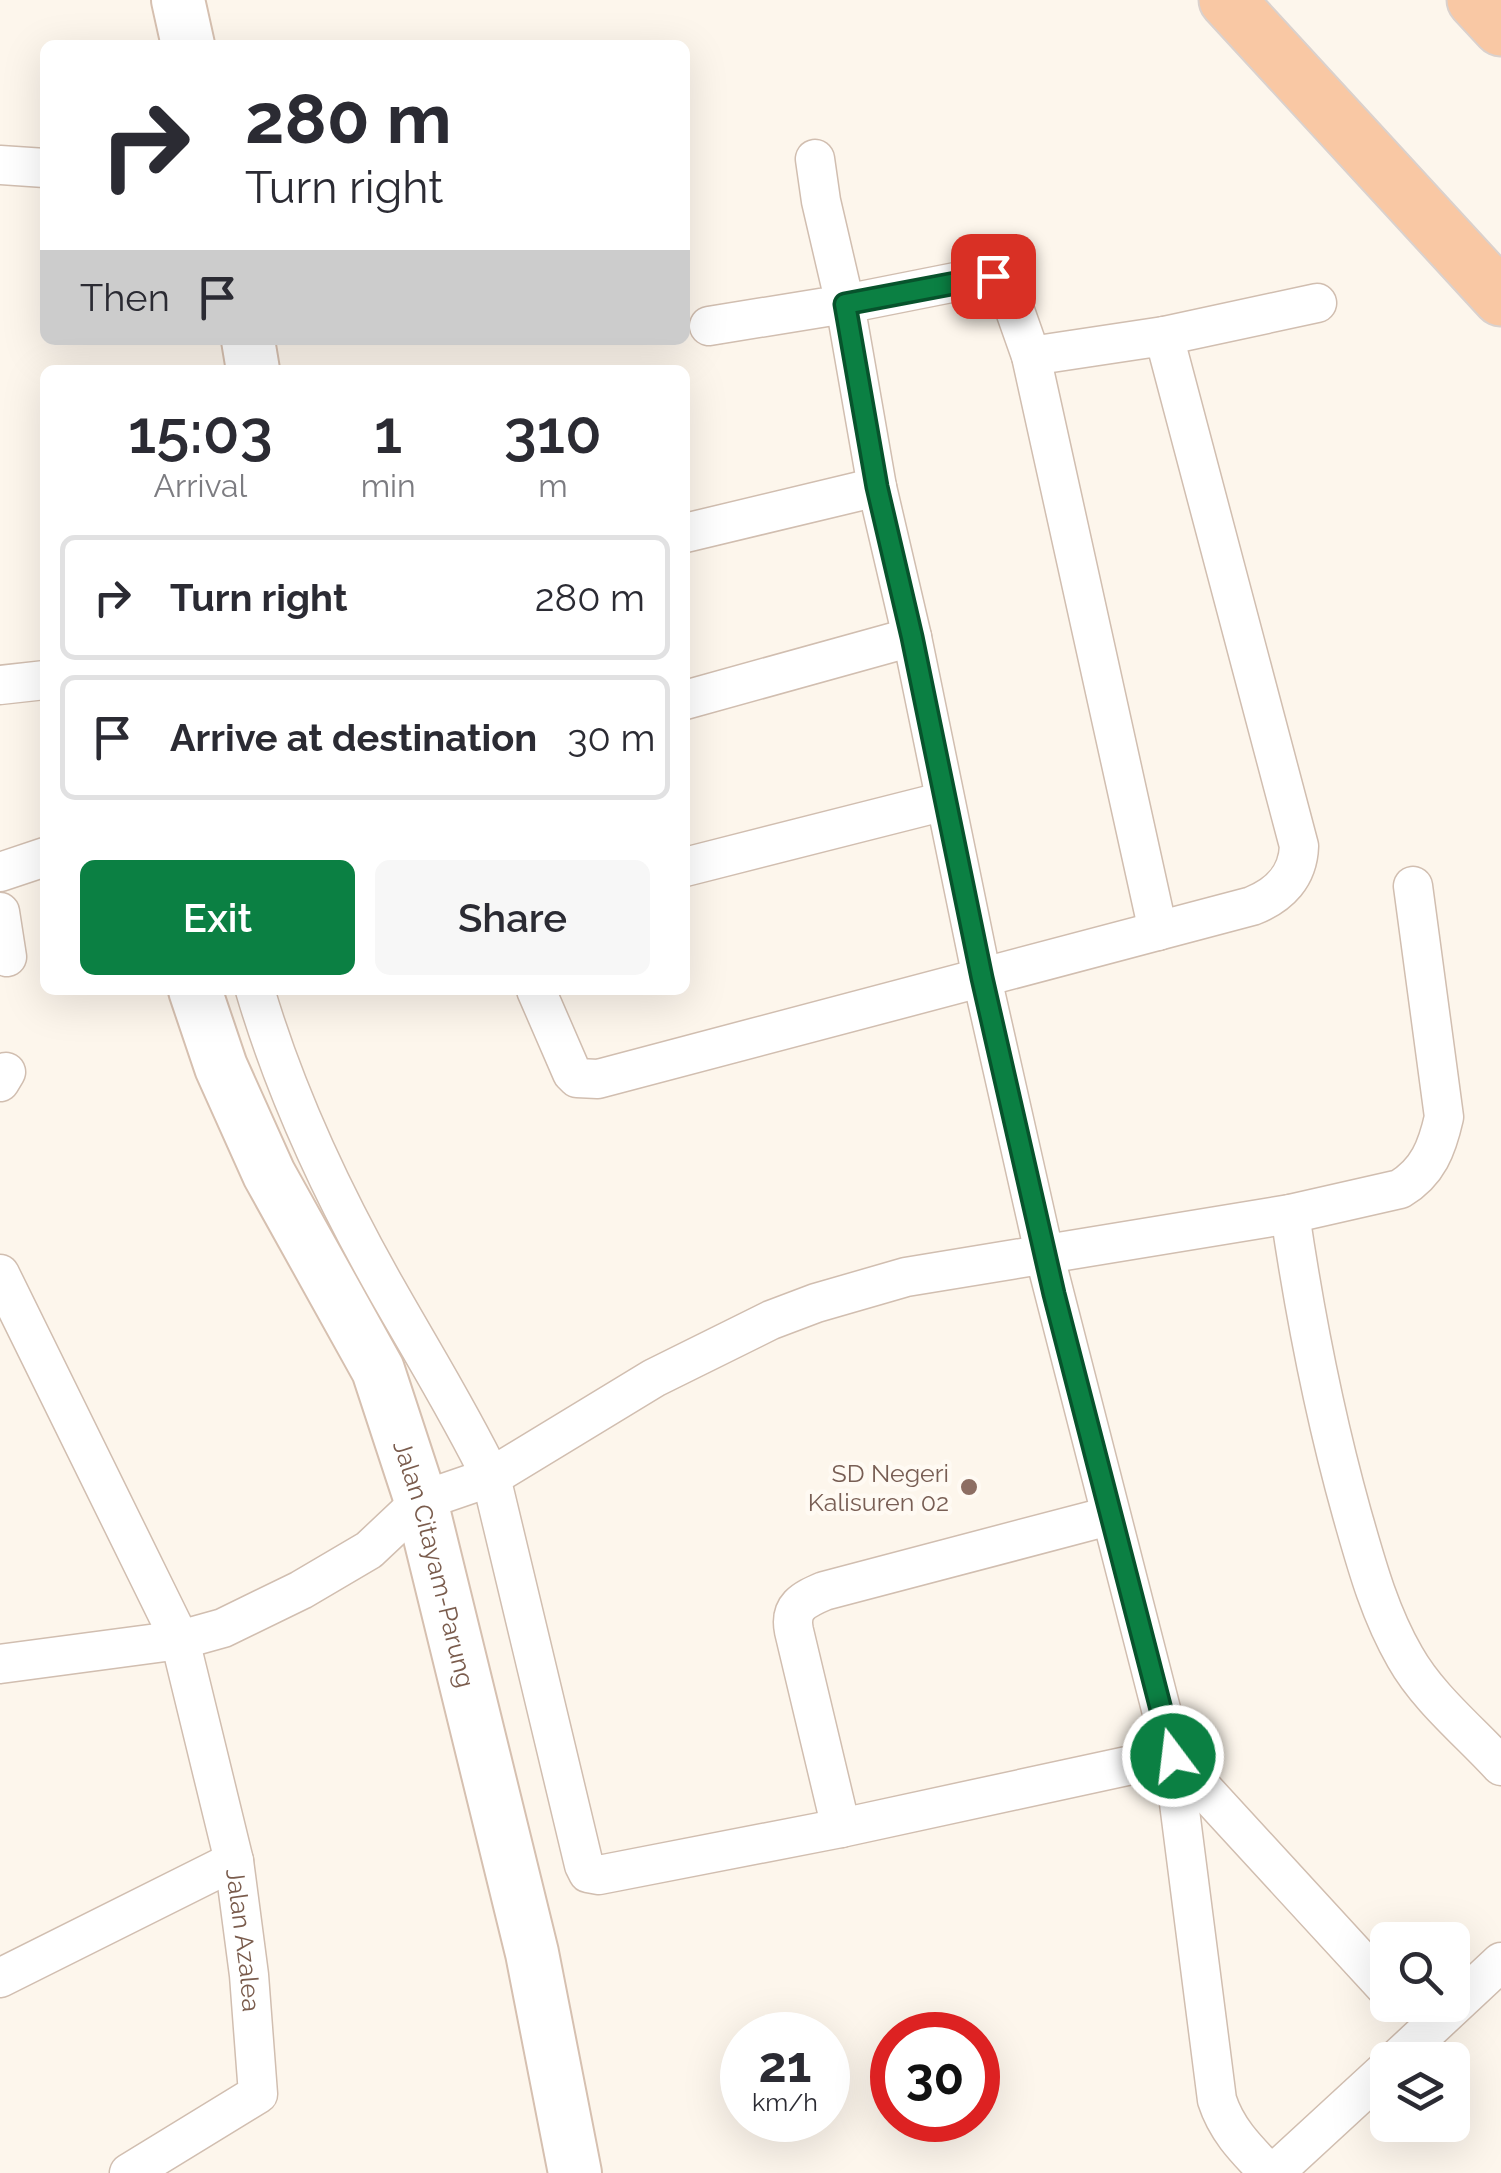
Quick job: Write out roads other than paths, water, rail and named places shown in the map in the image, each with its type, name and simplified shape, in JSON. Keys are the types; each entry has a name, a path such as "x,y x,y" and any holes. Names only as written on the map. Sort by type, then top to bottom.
{"highway":[{"path":"1227,0 1501,298"},
{"path":"1475,0 1501,28"}],"main road":[{"path":"178,0 187,40"},
{"name":"Jalan Citayam-Parung","path":"197,995 221,1067 269,1174 378,1370 421,1501 532,1954 575,2173"}],"street":[{"path":"815,159 877,487 982,978 1045,1256 1173,1756 1217,2100 1234,2136 1271,2173 1370,2084"},
{"path":"0,165 40,168"},
{"path":"708,326 993,276 1008,288 1031,356 1158,931"},
{"path":"1031,356 1164,336 1317,303"},
{"path":"538,995 572,1073 587,1080 1264,901 1294,874 1299,846 1164,336"},
{"path":"690,531 877,487"},
{"path":"690,699 912,637"},
{"path":"0,685 40,681"},
{"path":"690,867 945,801"},
{"path":"0,872 40,859"},
{"path":"0,1664 180,1640 223,1628 370,1550 421,1501 490,1477 654,1378 771,1320 816,1303 906,1277 1290,1214 1400,1190 1426,1166 1438,1146 1444,1117 1413,886"},
{"path":"0,912 8,957"},
{"path":"257,995 287,1085 316,1154 386,1290 466,1426 490,1477 588,1873 598,1875 841,1828 1173,1756"},
{"path":"1290,1214 1309,1338 1328,1427 1376,1596 1406,1659 1423,1684 1501,1766"},
{"name":"Jalan Azalea","path":"0,1274 180,1640 234,1862 249,1975 258,2094 129,2173"},
{"path":"841,1828 791,1618 796,1607 824,1592 1109,1516"},
{"path":"1173,1756 1370,1970"},
{"path":"0,1978 234,1862"},
{"path":"1470,1982 1501,1962"}],"place":[{"name":"SD Negeri Kalisuren 02","path":"969,1487"}]}
